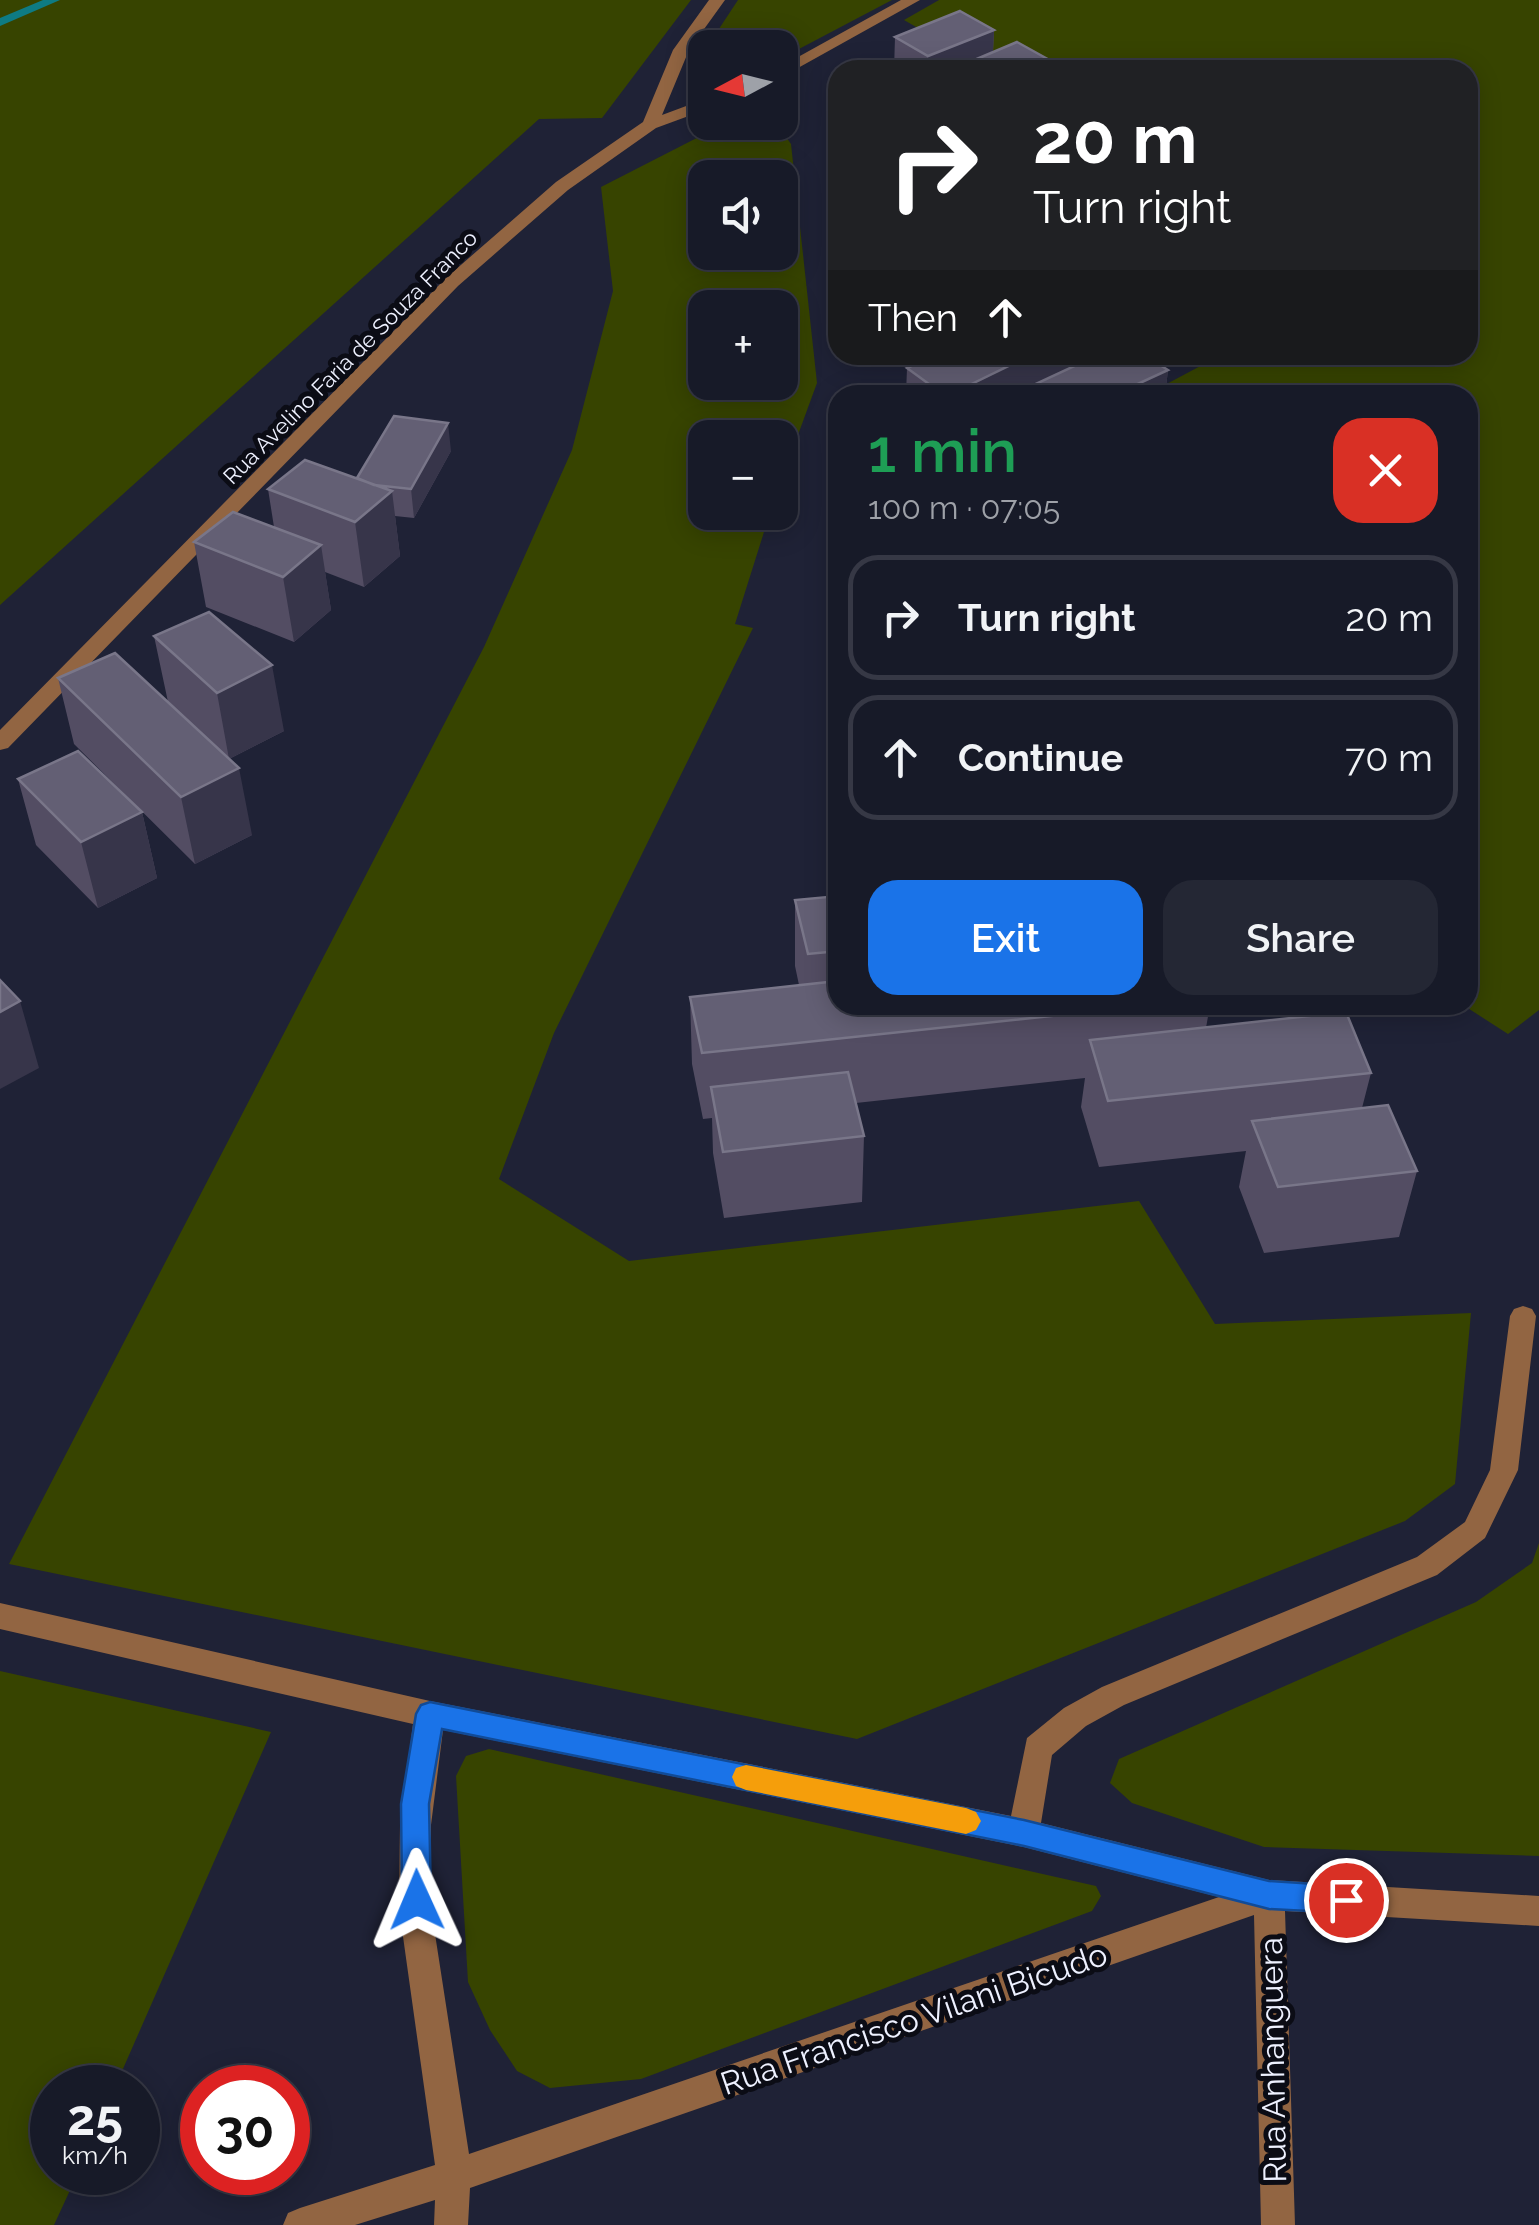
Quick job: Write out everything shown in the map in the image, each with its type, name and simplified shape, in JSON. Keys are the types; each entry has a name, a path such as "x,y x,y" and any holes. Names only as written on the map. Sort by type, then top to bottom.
{"street":[{"path":"650,126 681,50 717,0"},
{"path":"798,63 912,0"},
{"name":"Rua Avelino Faria de Souza Franco","path":"0,743 452,282 562,186 650,126 688,111"},
{"path":"1024,1833 1038,1748 1075,1717 1113,1696 1426,1566 1475,1530 1504,1470 1523,1316"},
{"path":"0,1616 430,1714 1024,1833 1269,1895"},
{"path":"430,1714 415,1804 417,1932 456,2176 451,2225"},
{"name":"Rua Francisco Vilani Bicudo","path":"300,2225 456,2176 1269,1895 1539,1911"},
{"name":"Rua Anhanguera","path":"1269,1895 1278,2225"}],"green space":[{"path":"0,0 691,0 602,118 539,119 0,605"},
{"path":"738,0 892,0 798,50 798,30 718,30"},
{"path":"939,0 1539,0 1539,1010 1508,1034 1478,1015 1478,385 1165,385 1202,365 1478,365 1478,60 974,60 904,20"},
{"path":"693,140 788,140 793,160 688,160 688,270 798,270 798,208 817,383 798,435 798,420 688,420 688,530 765,530 735,624 753,628 554,1033 499,1179 629,1261 1139,1201 1215,1324 1471,1313 1455,1484 1405,1521 857,1739 9,1564 484,647 572,450 613,291 601,187"},
{"path":"1539,1543 1539,1856 1264,1847 1132,1803 1110,1783 1119,1759 1476,1602 1532,1563"},
{"path":"0,1671 271,1732 125,2065 30,2065 30,2195 68,2195 54,2225 0,2225"},
{"path":"489,1749 1096,1886 1101,1896 1092,1911 641,2079 550,2088 517,2071 490,2030 468,1982 456,1776 466,1756"}],"building":[{"path":"960,11 994,30 928,56 895,37"},
{"path":"1017,42 1049,60 974,60"},
{"path":"1010,365 970,385 930,385 907,368"},
{"path":"1076,365 1160,365 1168,370 1136,385 1034,385"},
{"path":"394,416 448,423 411,489 374,485 357,478"},
{"path":"305,460 392,491 355,522 268,489"},
{"path":"233,512 321,545 283,577 194,542"},
{"path":"209,612 272,665 217,693 154,636"},
{"path":"115,653 239,768 181,797 58,678"},
{"path":"78,751 142,812 81,842 18,779"},
{"path":"828,897 828,952 808,954 795,900"},
{"path":"0,980 20,1001 0,1012"},
{"path":"828,982 828,1015 1061,1015 702,1053 690,997"},
{"path":"1347,1015 1371,1073 1108,1101 1090,1040"},
{"path":"848,1072 864,1136 723,1152 711,1087"},
{"path":"1388,1105 1417,1171 1278,1187 1252,1121"}],"waterway":[{"path":"0,22 54,0"}],"slow traffic":[{"path":"746,1777 966,1821"}],"route":[{"path":"417,1900 415,1804 430,1714 1024,1833 1269,1895 1346,1900"}]}
